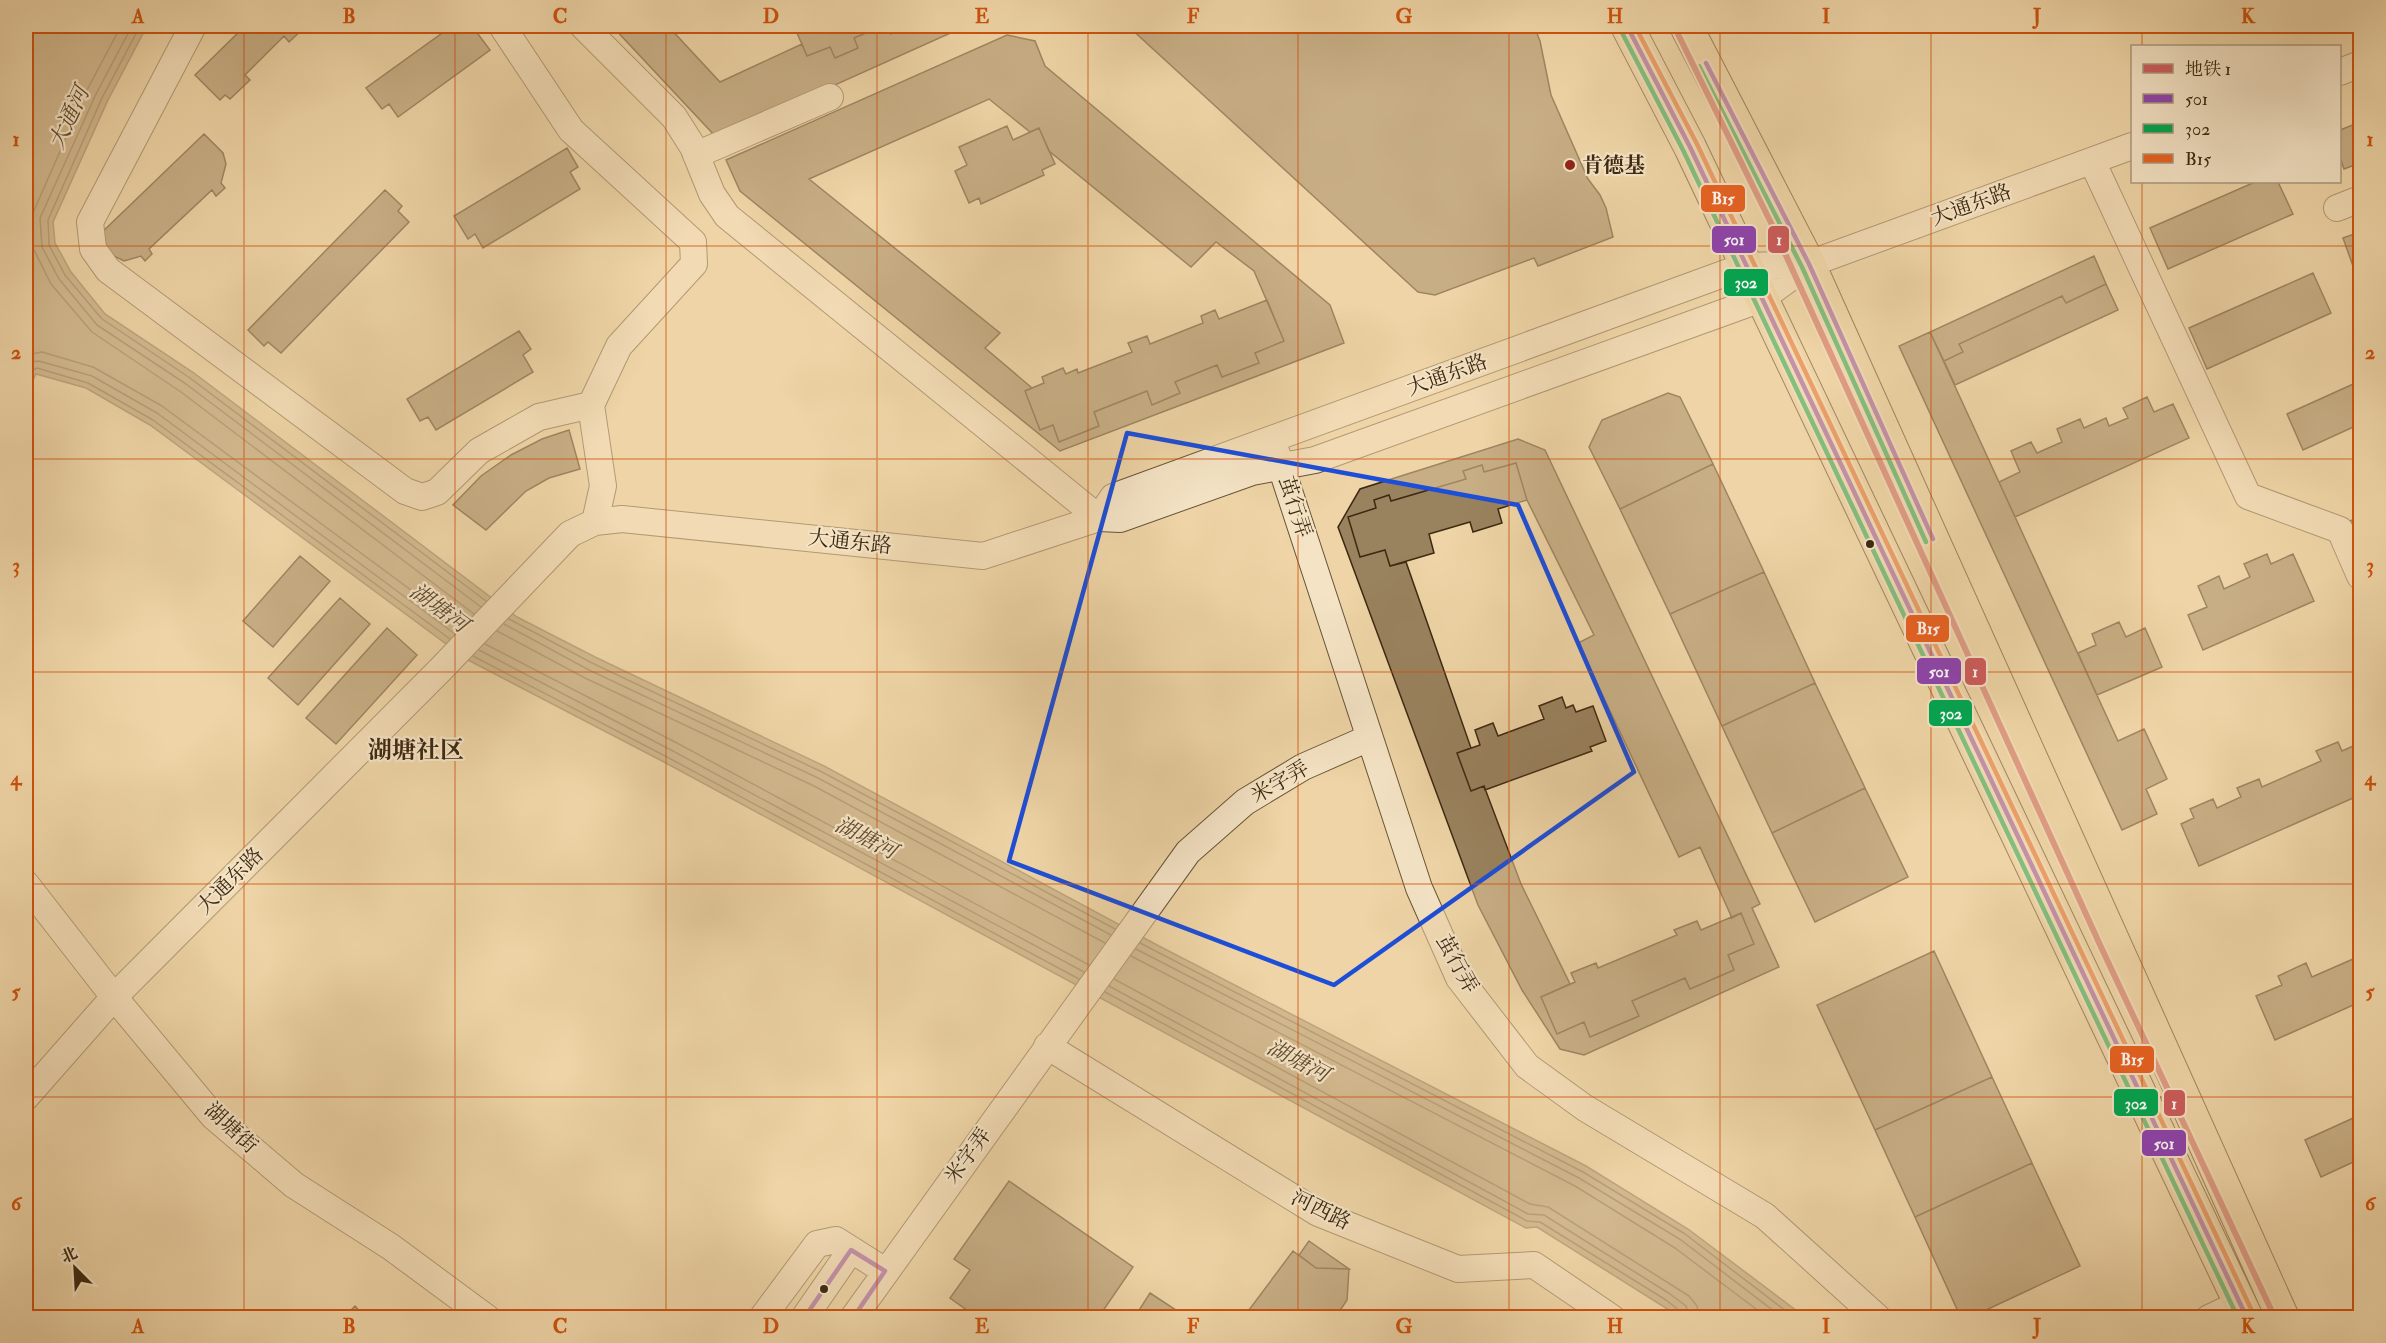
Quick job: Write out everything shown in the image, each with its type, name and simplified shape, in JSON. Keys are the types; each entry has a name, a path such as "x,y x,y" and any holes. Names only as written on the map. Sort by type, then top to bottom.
{"main road":[{"path":"1627,26 1690,147 2244,1310"},
{"path":"1686,26 1809,264 2283,1317"}],"street":[{"path":"193,26 90,222 93,249 108,270 405,491 422,497 437,492 479,451 539,417 591,405"},
{"path":"502,26 571,130 693,242 694,264 619,346 591,405 603,486 595,522"},
{"path":"583,26 674,117 696,155 712,194 727,216 1099,518"},
{"path":"2341,72 2361,64"},
{"path":"696,155 830,97"},
{"name":"大通东路","path":"26,1097 114,997 441,669 512,592 570,534 595,522 622,519 983,556 1099,518 1120,519 1252,472 1315,460 1761,299 1809,264 2131,147"},
{"path":"2092,161 2248,496 2340,530 2361,576"},
{"path":"2337,208 2361,200"},
{"name":"大通东路","path":"1099,518 1113,497 1746,266 1809,264"},
{"name":"茧行弄","path":"1272,439 1419,888 1459,978 1527,1066 1585,1108 1765,1216 1878,1317"},
{"name":"米字弄","path":"853,1317 1188,852 1245,802 1303,767 1369,738"},
{"name":"湖塘街","path":"26,884 114,997 213,1116 294,1185 391,1247 487,1317"},
{"name":"河西路","path":"1047,1046 1318,1213 1458,1269 1534,1265 1612,1317"},
{"path":"762,1317 817,1244 836,1240 885,1271"},
{"path":"804,1317 851,1250"},
{"path":"2209,1317 2244,1310"}],"highlighted area":[{"path":"1127,433 1518,505 1634,772 1334,985 1009,861"}],"water":[{"path":"26,26 147,26 108,100 53,222 55,243 71,272 105,314 194,373 517,617 595,657 824,766 1159,946 1586,1166 1688,1229 1805,1317 1680,1317 1537,1227 1526,1228 664,762 468,660 150,425 86,388 36,374 26,394"}],"building":[{"path":"245,26 306,26 289,42 284,36 245,75 250,80 230,99 225,95 220,100 195,75"},
{"path":"452,26 483,26 485,28 478,34 490,50 398,117 389,104 382,109 366,88"},
{"path":"612,26 668,26 720,82 802,44 807,56 830,47 835,58 858,48 854,38 883,26 888,26 891,34 909,26 966,26 717,138"},
{"path":"794,26 883,26 854,38 858,48 835,58 830,47 807,56"},
{"path":"1128,26 1534,26 1540,41 1551,95 1588,179 1606,208 1613,237 1538,266 1534,258 1435,295 1418,292"},
{"path":"1007,35 1035,41 1045,66 1330,305 1344,343 1060,451 740,191 726,160","holes":["989,99 1030,132 1039,128 1049,151 1191,267 1216,242 1254,271 1284,341 1255,353 1259,363 1222,377 1217,365 1175,382 1180,393 1152,405 1147,391 1094,412 1099,426 1059,442 1053,425 1040,430 1025,391 1032,388 985,348 1000,333 809,179"]},
{"path":"2360,122 2360,163 2344,169 2341,160 2341,130"},
{"path":"1007,126 1013,140 1039,128 1055,164 1042,170 1044,175 981,204 979,198 969,203 955,171 967,165 959,147"},
{"path":"204,134 223,153 226,164 221,183 225,188 216,196 212,190 149,249 152,254 145,261 141,256 124,261 114,256 96,238"},
{"path":"567,148 578,167 570,172 580,189 483,248 475,234 468,239 454,216"},
{"path":"2253,183 2278,183 2293,214 2168,269 2150,228"},
{"path":"385,190 402,206 398,211 409,222 281,353 268,342 264,346 248,330"},
{"path":"2360,232 2360,278 2358,280 2343,238"},
{"path":"2094,256 2106,284 2066,303 2062,296 1959,344 1963,352 1944,361 1930,332"},
{"path":"2313,273 2331,313 2207,369 2189,328"},
{"path":"2106,284 2118,310 1955,385 1944,361 1963,352 1959,344 2062,296 2066,303"},
{"path":"1267,300 1284,341 1255,353 1259,363 1222,377 1217,365 1175,382 1180,393 1152,405 1147,391 1094,412 1099,426 1059,442 1053,425 1040,430 1025,391 1044,383 1042,377 1063,368 1066,374 1077,369 1078,373 1132,352 1128,343 1147,336 1150,344 1203,323 1201,316 1215,310 1219,319"},
{"path":"519,331 531,349 523,355 533,372 436,430 428,417 420,421 407,399"},
{"path":"1930,332 2118,741 2144,729 2167,779 2146,789 2157,814 2122,830 1899,346"},
{"path":"2360,381 2360,424 2303,450 2287,414"},
{"path":"1668,393 1680,397 1713,464 1620,509 1589,447 1602,420"},
{"path":"2147,397 2154,412 2173,404 2189,438 2015,517 1999,482 2020,472 2011,451 2031,442 2037,453 2062,442 2057,429 2080,419 2084,428 2106,418 2109,426 2128,418 2123,408"},
{"path":"569,430 580,469 549,478 526,491 486,530 453,505 481,476 511,455 542,439"},
{"path":"1518,439 1545,450 1760,904 1752,908 1779,967 1584,1055 1560,1049 1522,990 1478,905 1338,527 1360,489","holes":["1516,463 1527,500 1594,635 1578,643 1679,857 1700,847 1732,918 1741,913 1754,944 1728,955 1734,970 1690,989 1685,978 1632,1001 1639,1016 1590,1037 1584,1022 1557,1034 1541,997 1570,984 1521,884 1484,786 1471,791 1457,753 1471,748 1406,562 1390,566 1385,550 1360,557 1348,517 1376,508 1374,500 1389,495 1391,501 1466,479 1463,471 1482,465 1484,472"]},
{"path":"1516,463 1527,500 1498,509 1502,523 1473,532 1470,522 1429,534 1434,553 1390,566 1385,550 1360,557 1348,517 1376,508 1374,500 1389,495 1391,501 1466,479 1463,471 1482,465 1484,472"},
{"path":"1713,464 1764,572 1670,614 1620,509"},
{"path":"2360,516 2360,544 2350,521"},
{"path":"2267,554 2271,564 2293,554 2314,601 2203,650 2188,615 2207,607 2198,586 2219,576 2224,589 2250,577 2244,564"},
{"path":"300,556 330,581 273,647 243,621"},
{"path":"1764,572 1815,683 1722,726 1670,614"},
{"path":"340,598 370,624 298,705 268,678"},
{"path":"2119,622 2126,637 2145,628 2162,667 2097,695 2078,653 2096,645 2092,634"},
{"path":"387,628 417,655 336,744 306,718"},
{"path":"1815,683 1865,788 1772,833 1722,726"},
{"path":"1562,697 1566,708 1573,705 1576,712 1593,706 1606,741 1590,747 1592,751 1485,790 1484,786 1471,791 1457,753 1480,745 1475,730 1493,723 1498,736 1544,719 1539,706"},
{"path":"2338,742 2342,751 2360,743 2360,795 2199,866 2181,824 2194,818 2190,809 2213,799 2217,808 2241,797 2237,788 2259,779 2262,787 2321,761 2316,751"},
{"path":"1865,788 1908,877 1815,922 1772,833"},
{"path":"1741,913 1754,944 1728,955 1734,970 1690,989 1685,978 1632,1001 1639,1016 1590,1037 1584,1022 1557,1034 1541,997 1575,982 1571,973 1596,963 1598,968 1677,935 1674,930 1697,921 1701,930"},
{"path":"1934,951 1992,1077 1875,1130 1817,1005"},
{"path":"2360,956 2360,1002 2275,1040 2256,996 2282,985 2278,976 2306,963 2312,977"},
{"path":"1992,1077 2032,1163 1915,1217 1875,1130"},
{"path":"2360,1115 2360,1159 2321,1177 2305,1140"},
{"path":"2032,1163 2080,1266 1969,1318 1961,1318 1915,1217"},
{"path":"1009,1181 1133,1267 1098,1318 978,1318 950,1298 970,1270 954,1259"},
{"path":"1309,1241 1349,1269 1316,1268 1299,1255"},
{"path":"1293,1251 1316,1268 1349,1269 1347,1300 1335,1318 1243,1318"},
{"path":"1150,1293 1188,1318 1134,1318"},
{"path":"355,1306 366,1318 343,1318"},
{"path":"1417,1310 1419,1318 1393,1318 1393,1316"}],"metro line":[{"name":"1","path":"1674,26 1773,227 2101,947 2275,1318"}],"transit line":[{"name":"501","path":"1627,26 1690,147 2247,1318"},
{"name":"B15","path":"1635,26 1697,144 2254,1315"},
{"name":"302","path":"1620,29 1683,150 2238,1318"},
{"name":"501","path":"1706,63 1809,264 1933,539"},
{"name":"302","path":"1699,66 1802,267 1926,542"},
{"name":"501","path":"804,1318 851,1250 885,1271 853,1318"}],"place":[{"name":"肯德基","path":"1570,165"}],"district":[{"name":"湖塘社区","path":"416,750"}],"water label":[{"name":"大通河","path":"69,118"},
{"name":"湖塘河","path":"439,608"},
{"name":"湖塘河","path":"866,838"},
{"name":"湖塘河","path":"1298,1061"}]}
